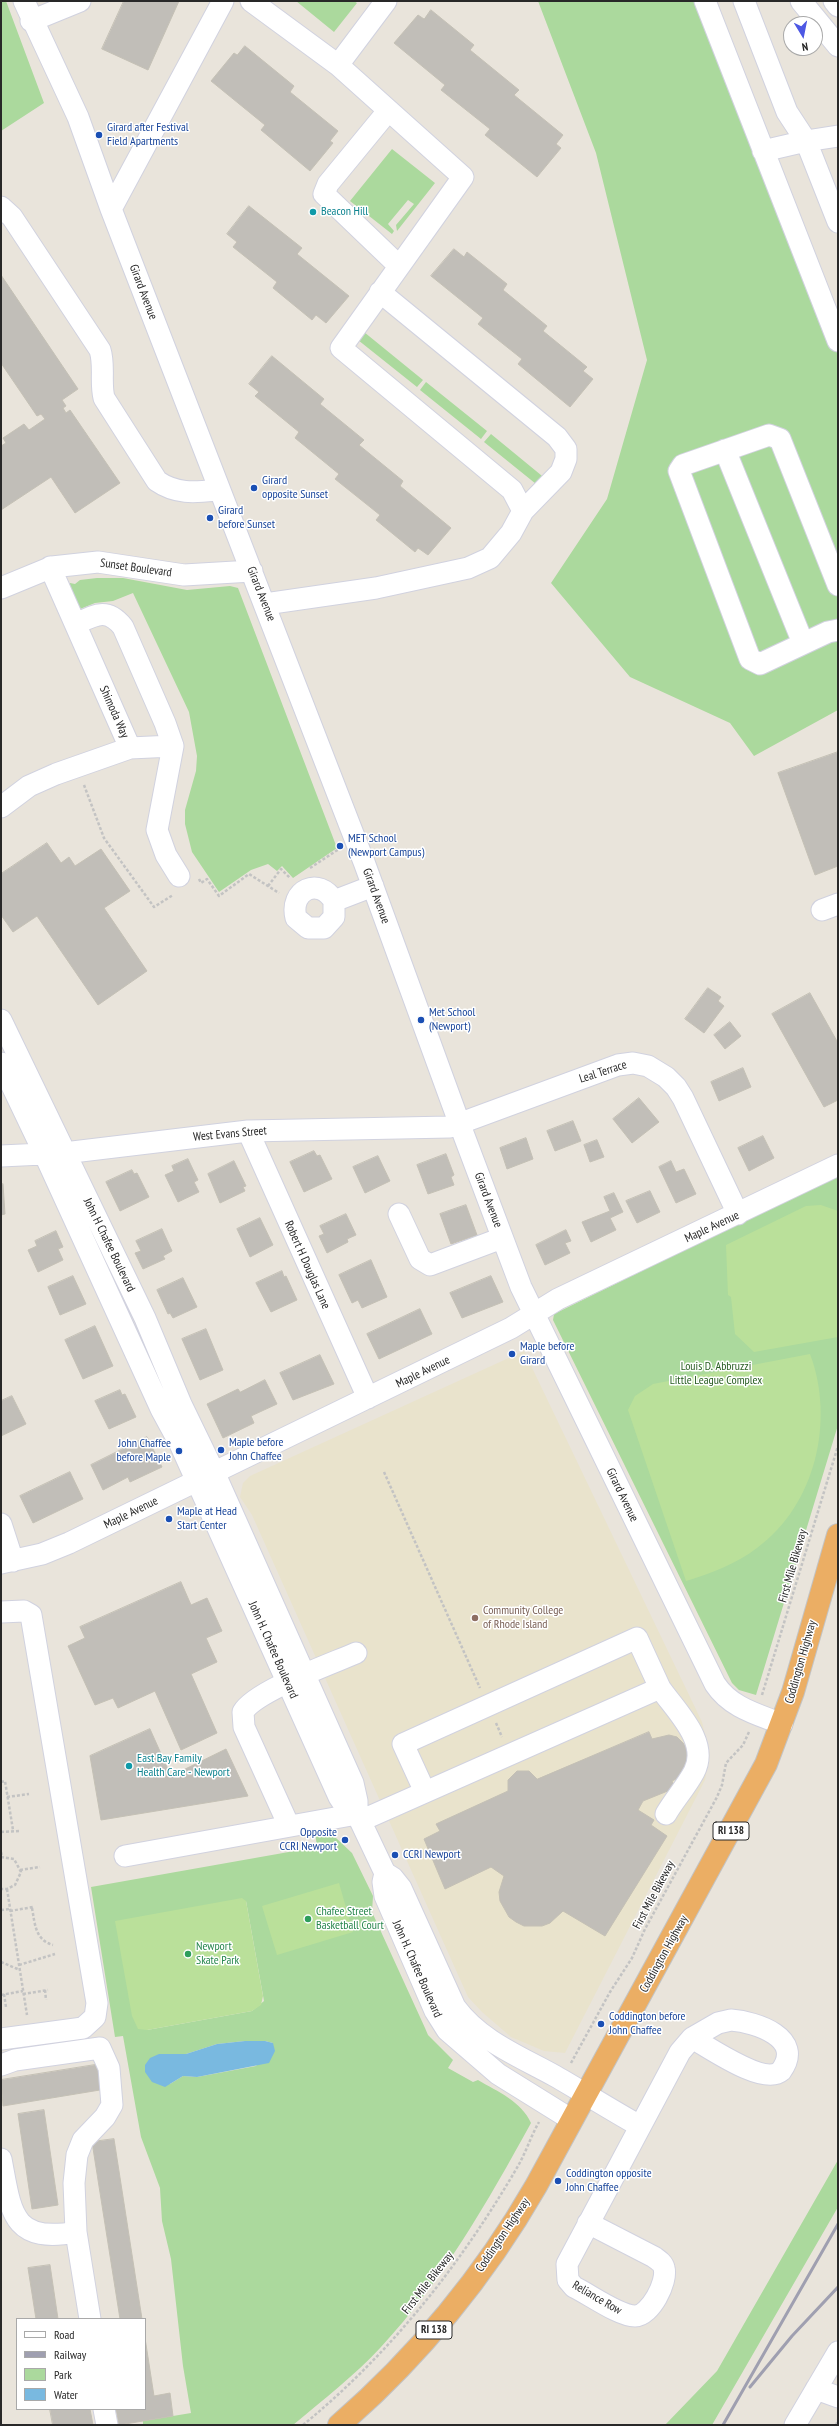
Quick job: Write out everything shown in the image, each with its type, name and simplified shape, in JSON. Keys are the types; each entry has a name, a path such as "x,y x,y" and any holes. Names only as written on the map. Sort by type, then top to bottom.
{"highway":[{"name":"Coddington Highway","path":"339,2425 408,2360 453,2306 521,2210 586,2096 747,1802 766,1764 782,1724 838,1535"}],"street":[{"name":"Girard Avenue","path":"24,1 31,21 78,117 111,209 373,886 502,1238 533,1314 715,1684 735,1704 782,1724"},
{"path":"31,21 80,1"},
{"path":"111,209 223,1"},
{"path":"252,1 338,65 462,177 398,265 341,348 512,490 523,511"},
{"path":"338,65 386,1"},
{"path":"705,1 838,341"},
{"path":"744,1 786,112 806,140 838,222"},
{"path":"801,1 838,46"},
{"path":"834,1 838,6"},
{"path":"388,111 328,184 324,194 398,265"},
{"path":"763,151 806,140 838,136"},
{"path":"1,207 12,217 100,350 103,360 102,391 104,398 157,481 164,486 187,493 219,490"},
{"path":"265,604 376,588 468,568 490,558 511,534 523,511 562,472 566,459 566,449 557,437 380,292"},
{"path":"838,585 780,439 769,435 683,465 679,471 750,659 760,664 828,632 838,630"},
{"path":"724,450 803,643"},
{"name":"Sunset Boulevard","path":"1,588 50,567 98,562 184,575 252,571"},
{"name":"Shimoda Way","path":"1,807 29,786 130,748 50,567"},
{"path":"76,624 96,615 107,614 119,623 165,723 173,746 157,830 166,855 181,879"},
{"path":"130,748 173,746"},
{"path":"334,901 373,886"},
{"path":"313,888 326,891 334,901 334,916 330,923 316,930 308,928 296,918 295,902 302,893 313,888"},
{"name":"John H Chafee Boulevard","path":"1,1020 54,1153"},
{"name":"John H Chafee Boulevard","path":"1,1063 54,1153 145,1318 181,1404 205,1476"},
{"name":"Leal Terrace","path":"460,1125 618,1064 633,1063 648,1066 666,1077 683,1098 738,1214"},
{"name":"West Evans Street","path":"1,1156 54,1153 248,1131 442,1128 460,1125"},
{"name":"Robert H Douglas Lane","path":"248,1131 368,1398"},
{"name":"Maple Avenue","path":"7,1562 42,1554 69,1543 511,1328 558,1299 838,1165"},
{"path":"399,1214 420,1259 430,1265 502,1238"},
{"name":"John H. Chafee Boulevard","path":"205,1476 296,1680 339,1797 345,1806 359,1818 385,1873 393,1878 401,1888 450,1999 465,2020 503,2050 551,2074 586,2096"},
{"path":"1,1524 7,1562"},
{"path":"1,1612 24,1611 31,1615 96,2003 95,2017 83,2028 1,2039"},
{"path":"425,1792 403,1744 637,1638 660,1688 691,1732 698,1752 694,1773 666,1814"},
{"path":"289,1826 244,1728 242,1717 245,1708 256,1699 356,1653"},
{"path":"125,1856 289,1826 359,1818 425,1792 660,1688"},
{"name":"John H. Chafee Boulevard","path":"385,1873 383,1882 385,1896 435,2011 447,2030 498,2074 572,2120"},
{"name":"Reliance Row","path":"588,2223 654,2257 665,2269 664,2281 652,2306 646,2313 636,2316 626,2314 574,2287 568,2280 567,2264 588,2223 680,2052 692,2038"},
{"path":"1,2065 15,2060 96,2047 102,2050 104,2054 111,2080 112,2106 105,2117 83,2140 77,2155 74,2183 76,2232 90,2318"},
{"path":"586,2096 640,2126"},
{"path":"1,2159 11,2208 22,2225 44,2235 76,2232"},
{"path":"795,2425 838,2352"},
{"path":"816,2389 838,2397"},
{"path":"104,2410 107,2425"}],"path":[{"path":"78,767 104,838 154,907 186,886 181,879 195,874 201,883 207,879 219,896 249,874 295,902"},
{"path":"305,872 336,850 357,844"},
{"path":"268,886 281,869 292,880"},
{"name":"First Mile Bikeway","path":"763,1691 838,1446"},
{"path":"384,1472 510,1755"},
{"name":"First Mile Bikeway","path":"572,2060 610,1992 632,1958 645,1930 717,1797 722,1785 726,1763 740,1750 746,1740"},
{"path":"1,1782 5,1781 13,1830"},
{"path":"7,1797 29,1794"},
{"path":"1,1832 13,1830 21,1831"},
{"path":"1,1852 2,1857 14,1860 20,1870 18,1881 6,1889 1,1889"},
{"path":"20,1870 40,1866"},
{"path":"6,1889 25,2004"},
{"path":"1,1910 33,1907 39,1936 44,1942 53,1945"},
{"path":"19,1966 55,1954"},
{"path":"1,1962 20,1970"},
{"path":"6,2007 3,1994 47,1990 46,2000"},
{"name":"First Mile Bikeway","path":"303,2425 358,2377 427,2301 464,2252 514,2173 536,2128"},
{"path":"836,2425 838,2420"}],"shaded area":[{"name":"Community College of Rhode Island","path":"524,1351 702,1722 710,1755 705,1780 565,2053 544,2051 511,2037 482,2012 468,1997 252,1515 240,1497 243,1483 250,1476"}],"green space":[{"path":"1,1 6,1 44,103 1,131"},
{"path":"296,1 354,1 357,3 334,32"},
{"path":"538,1 699,1 838,355 838,710 754,756 730,723 630,677 551,583 607,499 647,360 596,153"},
{"path":"392,149 435,183 397,231 396,225 414,204 408,200 388,224 394,231 392,234 350,201"},
{"path":"364,332 423,380 417,387 358,340"},
{"path":"426,382 487,431 481,439 420,390"},
{"path":"491,434 547,480 541,488 484,442"},
{"path":"97,578 123,578 187,590 230,586 238,588 337,848 293,878 282,866 277,871 268,864 251,870 219,892 192,852 185,824 185,810 196,771 197,756 189,712 133,593 113,601 95,603 80,609 69,590 70,583 75,584 80,580"},
{"name":"Louis D. Abbruzzi Little League Complex","path":"838,1175 838,1425 756,1695 739,1690 732,1683 553,1320 554,1314"},
{"path":"821,1205 838,1211 838,1337 754,1352 735,1334 731,1297 728,1295 726,1245 806,1206"},
{"path":"810,1354 817,1380 821,1406 820,1433 815,1460 806,1485 794,1509 777,1530 749,1554 723,1568 686,1581 628,1410 635,1396 653,1384"},
{"path":"328,1830 328,1836 336,1838 352,1853 373,1896 372,1912 428,2035 453,2060 448,2068 473,2082 478,2080 501,2093 515,2103 527,2115 531,2123 463,2240 424,2295 371,2358 338,2388 293,2425 143,2425 143,2421 191,2413 183,2366 171,2259 162,2221 160,2188 141,2137 123,2036 115,2037 91,1887 317,1847 315,1832","holes":["246,1901 264,2001 252,2011 147,2030","245,2041 265,2041 273,2043 256,2066 197,2077 183,2076 170,2084 159,2054 186,2054 217,2044"]},
{"name":"Chafee Street Basketball Court","path":"339,1883 353,1932 277,1955 262,1906"},
{"name":"Newport Skate Park","path":"242,1898 246,1901 263,1996 261,2005 252,2011 147,2030 138,2029 132,2016 115,1921"},
{"path":"838,2160 838,2207 712,2425 665,2425 717,2371"}],"water":[{"path":"245,2041 265,2041 273,2043 275,2051 269,2063 197,2077 183,2076 165,2087 152,2082 145,2072 145,2065 150,2058 159,2054 186,2054 217,2044"}],"building":[{"path":"124,1 179,1 148,70 102,49"},
{"path":"431,10 474,45 470,50 519,90 514,95 563,135 556,144 561,148 537,177 485,135 490,129 441,90 445,85 394,43 418,15 424,19"},
{"path":"245,46 294,86 290,92 338,131 330,141 333,143 310,171 261,130 265,125 211,81 234,53 237,55"},
{"path":"249,206 302,248 297,254 349,296 326,323 316,315 312,320 273,288 277,282 233,247 237,242 227,234"},
{"path":"454,249 464,257 467,252 507,284 503,290 547,326 543,331 587,367 583,371 593,379 570,407 518,364 522,359 478,324 483,318 431,276"},
{"path":"1,275 78,389 62,400 66,406 63,408 66,413 70,410 120,483 75,513 51,477 1,510 1,446 6,443 3,438 24,424 29,430 45,419 41,414 37,416 1,363"},
{"path":"272,356 324,399 320,404 364,440 359,445 403,481 400,486 451,528 428,555 418,548 415,552 376,520 380,515 335,479 339,474 295,438 299,432 255,396 259,392 249,384"},
{"path":"838,752 838,866 815,875 778,773"},
{"path":"47,843 61,863 69,857 75,866 101,849 130,891 104,908 147,971 98,1005 37,916 13,932 1,915 1,874"},
{"path":"708,988 721,997 718,1001 724,1006 704,1033 685,1019"},
{"path":"810,993 838,1043 838,1100 824,1107 772,1014"},
{"path":"730,1022 741,1036 725,1049 714,1035"},
{"path":"743,1068 751,1087 719,1101 711,1082"},
{"path":"639,1098 659,1122 632,1143 613,1119"},
{"path":"573,1121 581,1141 555,1151 547,1131"},
{"path":"763,1136 774,1158 749,1171 738,1148"},
{"path":"526,1138 533,1159 507,1169 500,1148"},
{"path":"597,1140 604,1157 590,1162 584,1145"},
{"path":"314,1151 317,1156 320,1155 332,1179 304,1192 290,1162"},
{"path":"446,1154 454,1175 451,1177 454,1185 428,1194 417,1165"},
{"path":"378,1156 390,1181 365,1193 353,1167"},
{"path":"188,1159 198,1180 194,1182 199,1192 178,1202 165,1175 174,1171 172,1166"},
{"path":"234,1161 246,1186 243,1187 245,1191 220,1203 208,1174"},
{"path":"671,1161 676,1172 684,1169 696,1194 676,1203 659,1167"},
{"path":"132,1170 134,1174 137,1173 149,1197 120,1211 106,1182"},
{"path":"3,1184 5,1214 1,1215 1,1185"},
{"path":"650,1191 660,1212 637,1223 626,1201"},
{"path":"614,1193 623,1212 610,1218 616,1230 591,1242 582,1222 610,1211 604,1197"},
{"path":"466,1205 477,1235 451,1244 440,1214"},
{"path":"346,1214 356,1235 347,1239 348,1242 327,1253 319,1236 324,1234 320,1226"},
{"path":"260,1218 273,1245 250,1257 237,1229"},
{"path":"162,1229 172,1251 163,1256 165,1259 143,1269 135,1253 141,1251 136,1241"},
{"path":"566,1230 571,1241 565,1243 570,1253 545,1265 536,1245"},
{"path":"56,1231 63,1247 58,1249 63,1260 38,1272 28,1250 37,1246 35,1241"},
{"path":"371,1260 387,1297 362,1308 358,1300 352,1303 339,1275"},
{"path":"282,1271 284,1277 286,1276 297,1300 271,1312 256,1283"},
{"path":"73,1276 86,1304 60,1315 48,1287"},
{"path":"491,1276 503,1302 462,1318 450,1293"},
{"path":"183,1278 197,1307 173,1318 170,1313 168,1314 157,1290"},
{"path":"420,1309 432,1334 379,1359 367,1334"},
{"path":"95,1326 113,1366 83,1379 65,1340"},
{"path":"206,1329 223,1370 200,1380 182,1339"},
{"path":"320,1355 334,1384 293,1400 280,1373"},
{"path":"265,1380 277,1404 251,1416 254,1423 223,1438 207,1404 238,1389 240,1392"},
{"path":"120,1390 122,1395 125,1394 136,1417 109,1429 95,1401"},
{"path":"12,1396 26,1424 1,1436 1,1401"},
{"path":"147,1437 162,1467 130,1482 128,1477 103,1490 91,1465"},
{"path":"70,1472 83,1499 33,1523 20,1496"},
{"path":"181,1582 191,1605 207,1598 222,1631 206,1638 217,1662 191,1674 217,1733 181,1750 155,1691 118,1708 113,1698 95,1705 68,1646 85,1638 80,1627"},
{"name":"East Bay Family Health Care - Newport","path":"150,1729 171,1776 226,1749 248,1796 101,1820 90,1756"},
{"path":"649,1732 652,1739 669,1735 677,1737 688,1750 688,1765 680,1777 672,1781 675,1788 643,1801 638,1810 654,1820 651,1825 667,1836 605,1936 563,1911 550,1923 542,1926 524,1926 516,1922 509,1917 500,1901 499,1892 504,1876 491,1867 445,1889 424,1839 440,1831 436,1824 508,1791 508,1780 517,1771 529,1771 537,1779"},
{"path":"101,2064 106,2089 3,2106 1,2080"},
{"path":"44,2110 58,2205 32,2209 18,2114"},
{"path":"114,2139 142,2318 120,2318 92,2142"},
{"path":"50,2265 58,2318 36,2318 28,2268"},
{"path":"146,2344 154,2396 170,2393 173,2416 119,2425 116,2410 146,2410"},
{"path":"50,2410 90,2410 93,2425 53,2425"}],"railway":[{"path":"723,2425 838,2224"},
{"path":"750,2387 792,2336 838,2287"}],"place":[{"name":"Girard after Festival Field Apartments","path":"99,135"},
{"name":"Beacon Hill","path":"313,212"},
{"name":"Girard opposite Sunset","path":"254,488"},
{"name":"Girard before Sunset","path":"210,518"},
{"name":"MET School (Newport Campus)","path":"340,846"},
{"name":"Met School (Newport)","path":"421,1020"},
{"name":"Maple before Girard","path":"512,1354"},
{"name":"Maple before John Chaffee","path":"221,1450"},
{"name":"John Chaffee before Maple","path":"179,1451"},
{"name":"Maple at Head Start Center","path":"169,1519"},
{"name":"Community College of Rhode Island","path":"475,1618"},
{"name":"East Bay Family Health Care - Newport","path":"129,1766"},
{"name":"Opposite CCRI Newport","path":"345,1840"},
{"name":"CCRI Newport","path":"395,1855"},
{"name":"Chafee Street Basketball Court","path":"308,1919"},
{"name":"Newport Skate Park","path":"188,1954"},
{"name":"Coddington before John Chaffee","path":"601,2024"},
{"name":"Coddington opposite John Chaffee","path":"558,2181"}]}
